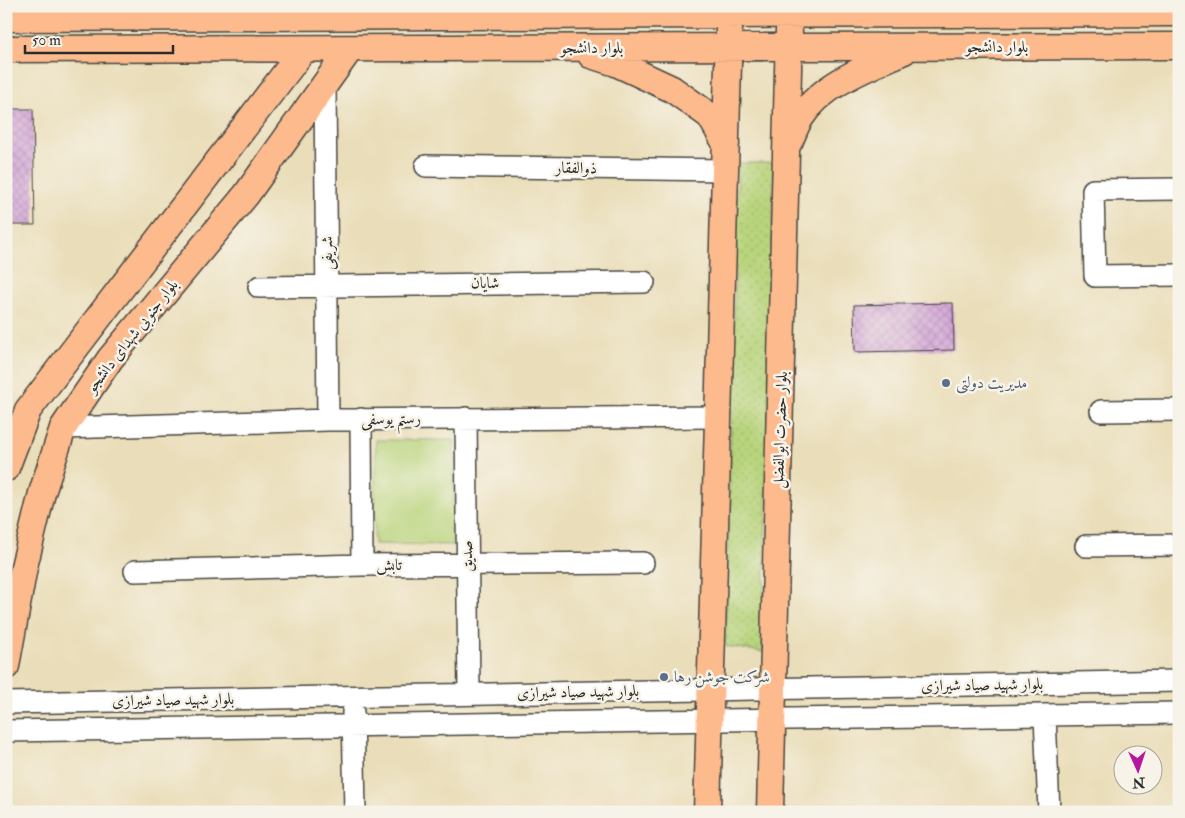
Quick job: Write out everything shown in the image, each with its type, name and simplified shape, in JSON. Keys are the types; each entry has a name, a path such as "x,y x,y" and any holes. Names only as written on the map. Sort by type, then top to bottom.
{"main road":[{"name":"بلوار دانشجو","path":"6,18 873,10 1117,10 1179,13"},
{"path":"707,812 729,11"},
{"name":"بلوار حضرت ابوالفضل","path":"770,812 790,11"},
{"name":"بلوار دانشجو","path":"6,50 1179,46"},
{"path":"788,145 801,117 820,96 855,74 911,47"},
{"path":"6,468 28,410 304,48"},
{"path":"569,48 616,63 672,89 710,116 726,144"},
{"name":"بلوار جنوبی شهدای دانشجو","path":"6,666 24,568 42,493 63,428 110,359 246,194 350,49"},
{"path":"215,166 226,168 236,174 243,183 246,194"}],"street":[{"name":"شریفی","path":"325,86 328,420"},
{"name":"ذوالفقار","path":"426,166 726,170"},
{"path":"1179,189 1093,190 1094,276 1179,275"},
{"name":"شایان","path":"260,287 644,282"},
{"path":"1100,411 1179,410"},
{"name":"رستم یوسفی","path":"63,428 361,419 718,416"},
{"name":"صدیق","path":"466,418 469,694"},
{"path":"361,419 362,565"},
{"path":"1086,546 1179,545"},
{"name":"تابش","path":"135,571 362,565 643,563"},
{"name":"بلوار شهید صیاد شیرازی","path":"6,703 1179,681"},
{"path":"352,696 355,812"},
{"path":"58,702 50,711 48,717 51,727 59,730"},
{"name":"بلوار شهید صیاد شیرازی","path":"6,731 1179,713"},
{"path":"1045,715 1049,812"}],"green space":[{"path":"738,163 774,163 763,652 725,646"},
{"path":"376,440 454,440 453,545 374,544"}],"building":[{"path":"6,109 33,109 35,225 6,225"},
{"path":"953,303 954,350 855,352 854,305"}],"place":[{"name":"مدیریت دولتی","path":"946,383"},
{"name":"شرکت جوشن رها","path":"664,677"}]}
